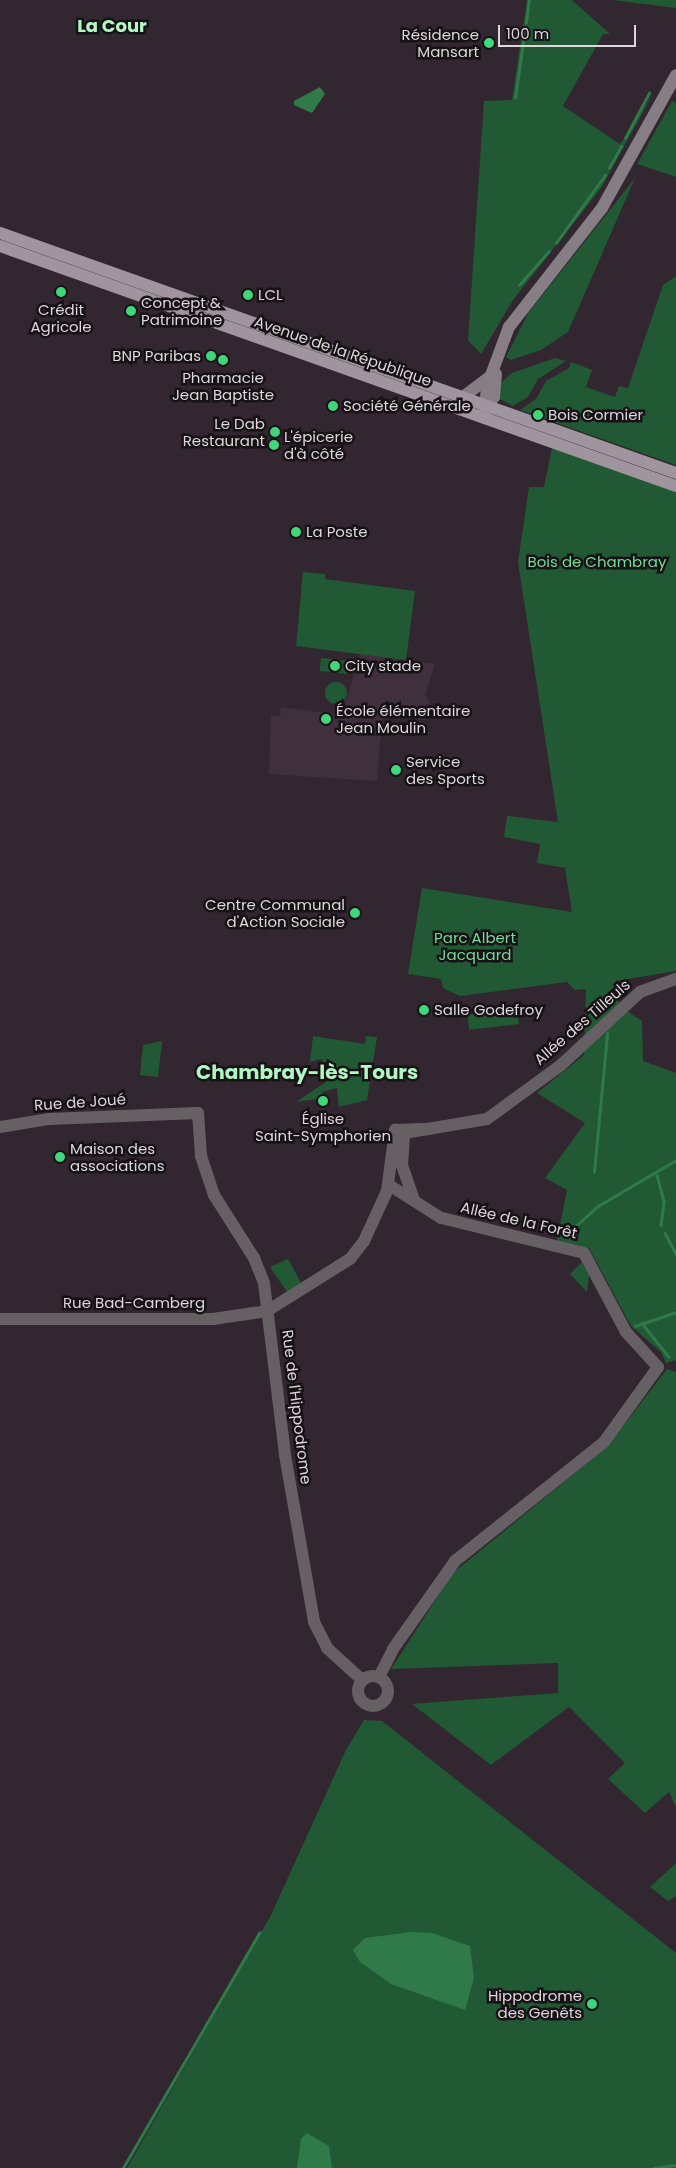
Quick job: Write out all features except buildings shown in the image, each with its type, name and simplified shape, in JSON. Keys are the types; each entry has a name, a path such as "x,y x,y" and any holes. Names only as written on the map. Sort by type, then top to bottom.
{"main road":[{"path":"486,412 494,370 513,321 602,208 676,75"},
{"name":"Avenue de la République","path":"0,233 463,396 486,412 676,486"},
{"name":"Avenue de la République","path":"0,246 486,412 676,473"},
{"path":"463,396 494,370"}],"street":[{"name":"Allée des Tilleuls","path":"402,1130 431,1129 487,1119 561,1065 640,992 676,979"},
{"name":"Rue de Joué","path":"0,1127 163,1113 198,1113"},
{"name":"Rue de l'Hippodrome","path":"198,1113 200,1156 214,1195 259,1268 310,1605 322,1640 362,1680"},
{"path":"267,1311 350,1259 364,1241 388,1188 393,1135 402,1130 402,1165 416,1205"},
{"name":"Allée de la Forêt","path":"379,1677 393,1648 455,1561 604,1442 658,1367 626,1332 584,1253 441,1218 388,1188"},
{"name":"Rue Bad-Camberg","path":"0,1319 213,1319 267,1311"},
{"path":"379,1677 388,1691 378,1706 360,1700 362,1680 379,1677"}],"shaded area":[{"path":"320,87 325,94 312,113 294,105 294,101"},
{"name":"École élémentaire Jean Moulin","path":"360,654 435,664 425,695 429,700 426,720 382,718 377,781 269,774 271,715 280,716 281,707 342,715"},
{"path":"411,1932 432,1933 470,1946 474,1978 465,2010 391,1984 360,1962 353,1950 365,1938"},
{"path":"307,2133 329,2146 332,2168 297,2168 301,2139"}],"green space":[{"path":"527,0 572,0 610,34 603,34 563,106 620,144 654,92 601,188 513,300 481,354 468,340 484,101 512,100"},
{"path":"612,0 676,0 676,8"},
{"path":"672,101 676,103 676,177 637,164"},
{"path":"635,178 568,332 541,350 511,360 506,357 529,312"},
{"path":"676,276 676,465 520,410 536,399 546,381 569,368 571,362 592,370 586,387 615,397 619,386 628,388 663,285"},
{"path":"555,358 566,361 538,379 528,397 513,406 498,398 501,383 512,373"},
{"name":"Bois de Chambray","path":"553,443 676,486 676,971 616,981 619,1006 642,1021 643,1061 676,1073 676,1360 666,1363 661,1352 631,1326 589,1248 556,1244 567,1190 545,1178 585,1123 537,1093 584,1055 586,989 575,990 567,982 460,996 443,988 441,979 408,974 422,888 572,912 565,868 537,863 540,844 504,837 507,816 558,822 518,562 529,487 544,487"},
{"path":"303,572 325,574 325,579 415,591 406,660 296,646"},
{"name":"City stade","path":"321,658 349,661 347,674 320,671"},
{"path":"336,682 346,689 347,693 340,703 336,704 326,697 325,693 332,683"},
{"path":"517,1008 519,1024 469,1030 467,1014"},
{"path":"313,1036 365,1044 366,1036 377,1037 367,1100 339,1107 337,1088 322,1092 323,1098 296,1102 335,1076 321,1059 310,1062"},
{"path":"162,1041 158,1077 140,1075 143,1045"},
{"path":"288,1259 301,1283 287,1292 270,1267"},
{"path":"582,1262 589,1275 587,1292 570,1274"},
{"path":"667,1369 676,1372 676,1807 669,1792 645,1813 608,1779 625,1763 569,1707 491,1765 412,1704 558,1693 558,1663 391,1669 453,1573 607,1447"},
{"path":"364,1720 382,1721 676,1953 676,2168 127,2168 271,1915 346,1750"},
{"path":"676,1863 676,1896 668,1901 650,1887"}],"waterway":[{"path":"526,23 529,0"},
{"path":"515,98 525,29"},
{"path":"625,138 649,93"},
{"path":"609,168 621,146"},
{"path":"556,243 605,175"},
{"path":"519,285 549,251"},
{"path":"594,1172 607,1034"},
{"path":"569,1232 598,1206 676,1160"},
{"path":"657,1175 664,1202 661,1225"},
{"path":"665,1233 676,1254"},
{"path":"635,1326 676,1312"},
{"path":"642,1323 669,1357"},
{"path":"123,2168 259,1933"},
{"path":"654,2168 676,2165"}],"place":[{"name":"Résidence Mansart","path":"489,43"},
{"name":"Crédit Agricole","path":"61,292"},
{"name":"LCL","path":"248,295"},
{"name":"Concept & Patrimoine","path":"131,311"},
{"name":"BNP Paribas","path":"211,356"},
{"name":"Pharmacie Jean Baptiste","path":"223,360"},
{"name":"Société Générale","path":"333,406"},
{"name":"Bois Cormier","path":"538,415"},
{"name":"Le Dab Restaurant","path":"275,432"},
{"name":"L'épicerie d'à côté","path":"274,445"},
{"name":"La Poste","path":"296,532"},
{"name":"City stade","path":"335,666"},
{"name":"École élémentaire Jean Moulin","path":"326,719"},
{"name":"Service des Sports","path":"396,770"},
{"name":"Centre Communal d'Action Sociale","path":"355,913"},
{"name":"Salle Godefroy","path":"424,1010"},
{"name":"Église Saint-Symphorien","path":"323,1101"},
{"name":"Maison des associations","path":"60,1157"},
{"name":"Hippodrome des Genêts","path":"592,2004"}],"district":[{"name":"La Cour","path":"112,26"},
{"name":"Chambray-lès-Tours","path":"307,1072"}],"park label":[{"name":"Parc Albert Jacquard","path":"475,946"}]}
